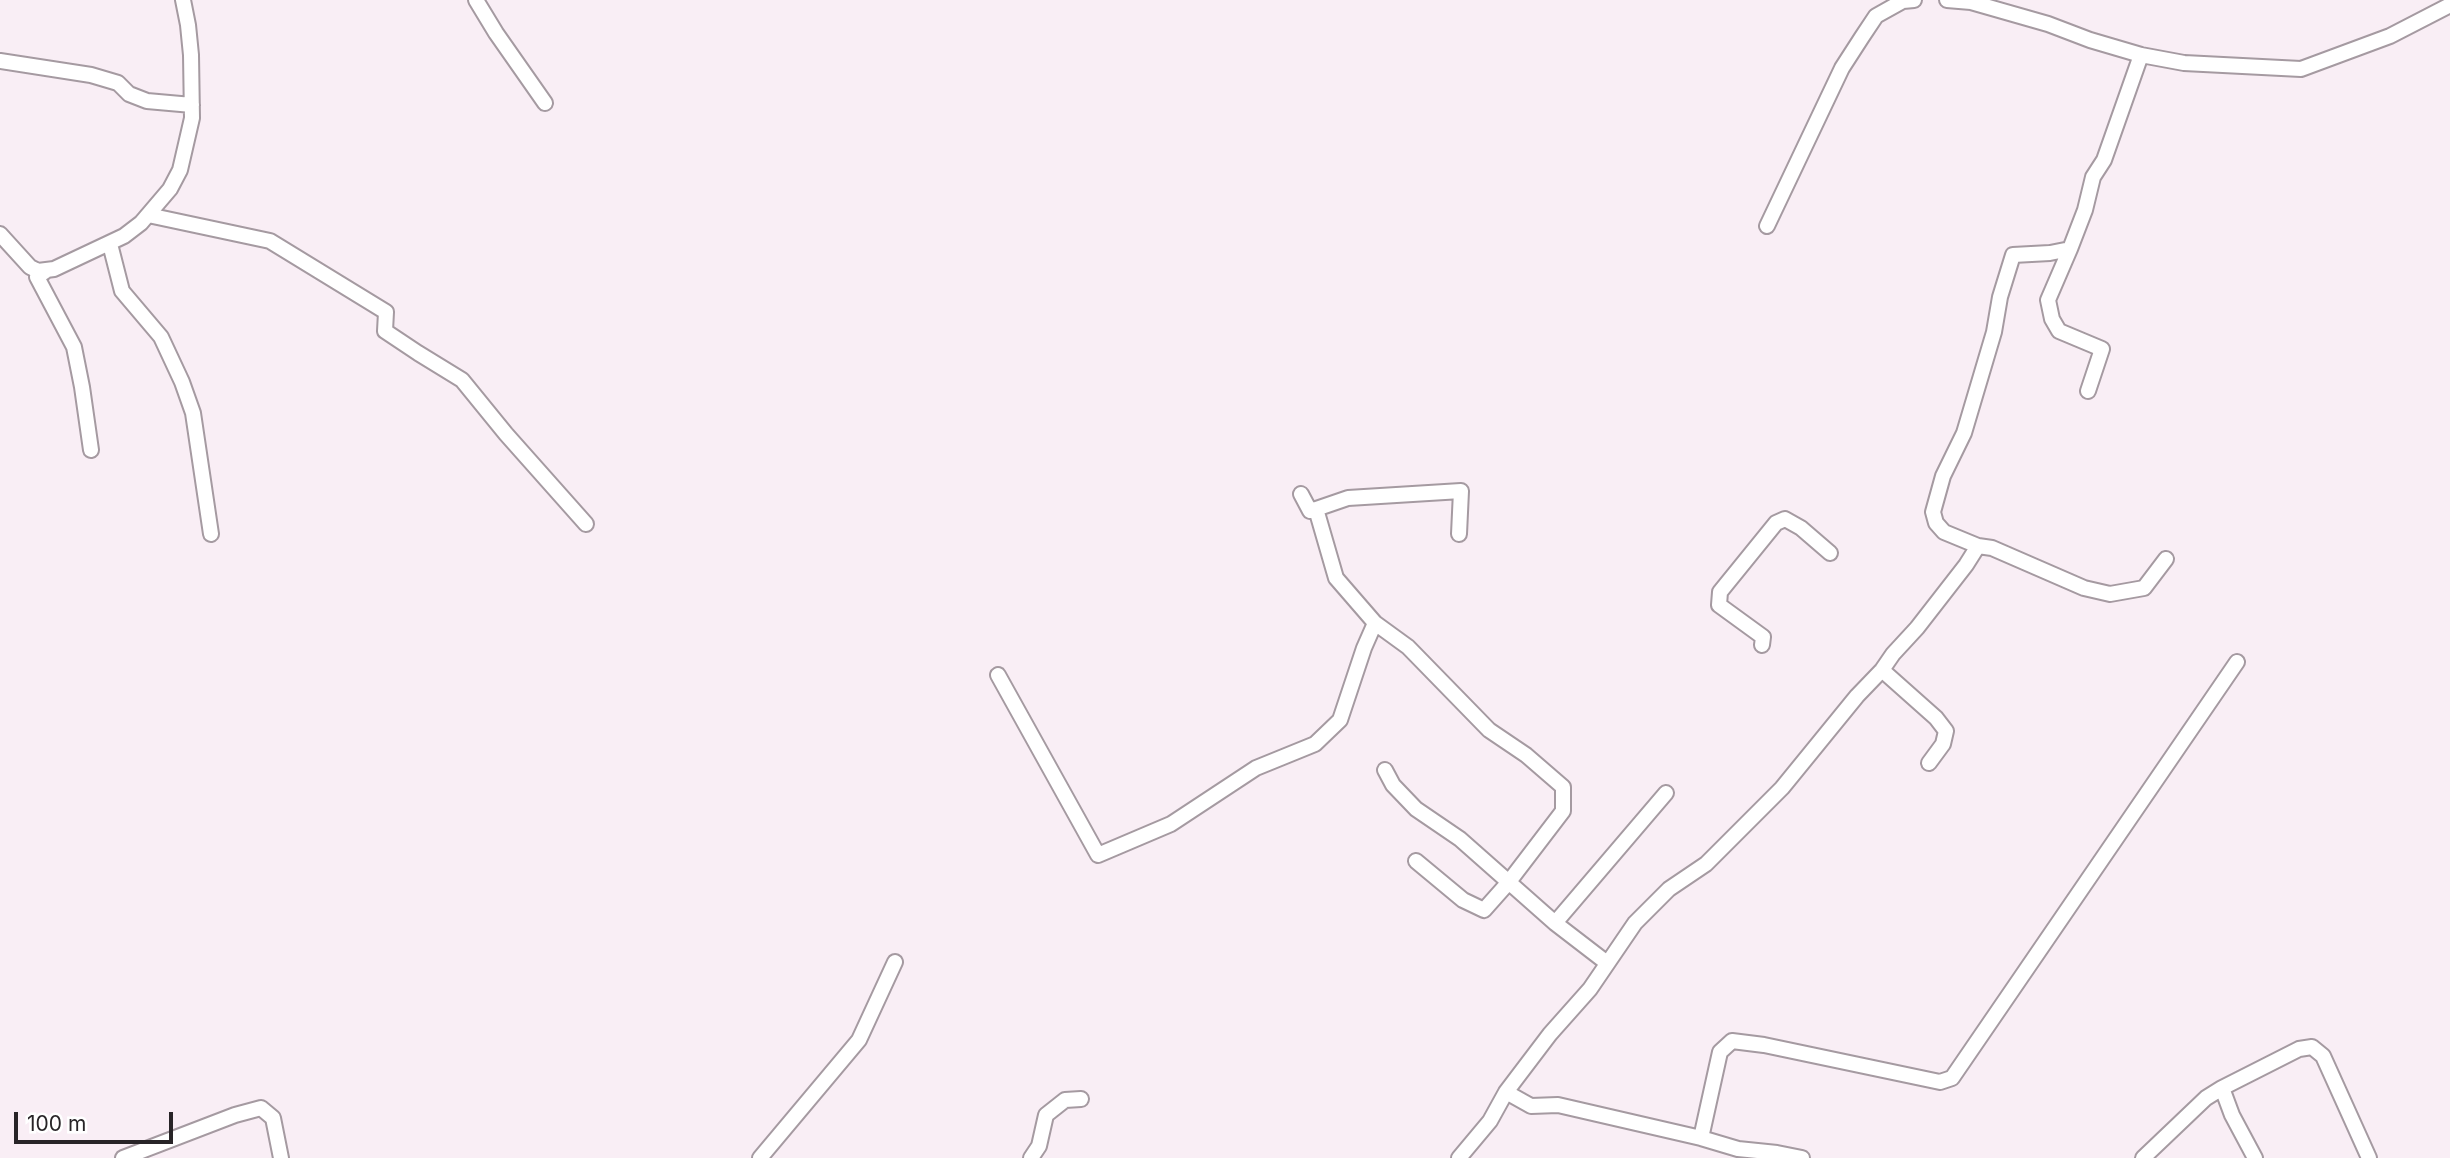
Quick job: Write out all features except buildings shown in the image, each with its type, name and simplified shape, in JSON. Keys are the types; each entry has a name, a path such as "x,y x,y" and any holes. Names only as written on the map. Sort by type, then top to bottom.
{"street":[{"path":"91,450 74,347 37,276 124,236 148,215 170,189 180,170 189,137 192,105 188,24 183,0"},
{"path":"476,0 545,103"},
{"path":"1767,226 1842,68 1862,37 1876,16 1903,1 1914,0"},
{"path":"1947,0 1971,1 2141,55 2184,63 2301,69 2390,36 2450,5"},
{"path":"2088,391 2102,349 2059,331 2052,319 2048,300 2070,250 2094,177 2104,160 2141,55"},
{"path":"0,61 91,75 118,82 130,94 147,101 179,106 192,105"},
{"path":"148,215 270,241 386,312 385,331 462,380 586,524"},
{"path":"0,234 30,267 46,271"},
{"path":"110,244 122,291 161,337 193,413 211,534"},
{"path":"2070,250 2013,255 2000,297 1994,332 1964,433 1943,476 1933,512 1936,523 1944,532 1978,546 1992,548 2084,588 2110,594 2144,588 2166,559"},
{"path":"1301,494 1310,511 1348,498 1461,491 1460,534"},
{"path":"1316,509 1336,578 1375,623 1408,647 1489,730 1525,755 1563,787 1563,811 1484,910 1462,900 1416,862"},
{"path":"1762,645 1763,637 1719,605 1720,592 1776,523 1785,519 1801,528 1830,553"},
{"path":"1459,1158 1490,1121 1506,1092 1550,1034 1590,989 1635,923 1668,889 1706,864 1782,788 1857,696 1882,670 1966,565 1978,546"},
{"path":"998,674 1098,855 1171,824 1256,768 1315,744 1340,720 1375,623"},
{"path":"1701,1138 1720,1052 1732,1041 1764,1045 1940,1082 1952,1078 2237,662"},
{"path":"1882,670 1936,718 1946,731 1943,744 1930,763"},
{"path":"1385,770 1393,785 1416,809 1460,839 1555,923 1607,963"},
{"path":"1555,923 1666,793"},
{"path":"760,1158 859,1040 895,962"},
{"path":"2143,1158 2197,1106 2222,1088 2299,1049 2312,1047 2323,1056 2369,1158"},
{"path":"2222,1088 2232,1115 2255,1158"},
{"path":"1506,1092 1531,1107 1558,1105 1738,1149 1802,1158"},
{"path":"1031,1158 1039,1146 1046,1115 1065,1100 1082,1099"},
{"path":"123,1158 235,1115 261,1108 273,1118 281,1158"}]}
